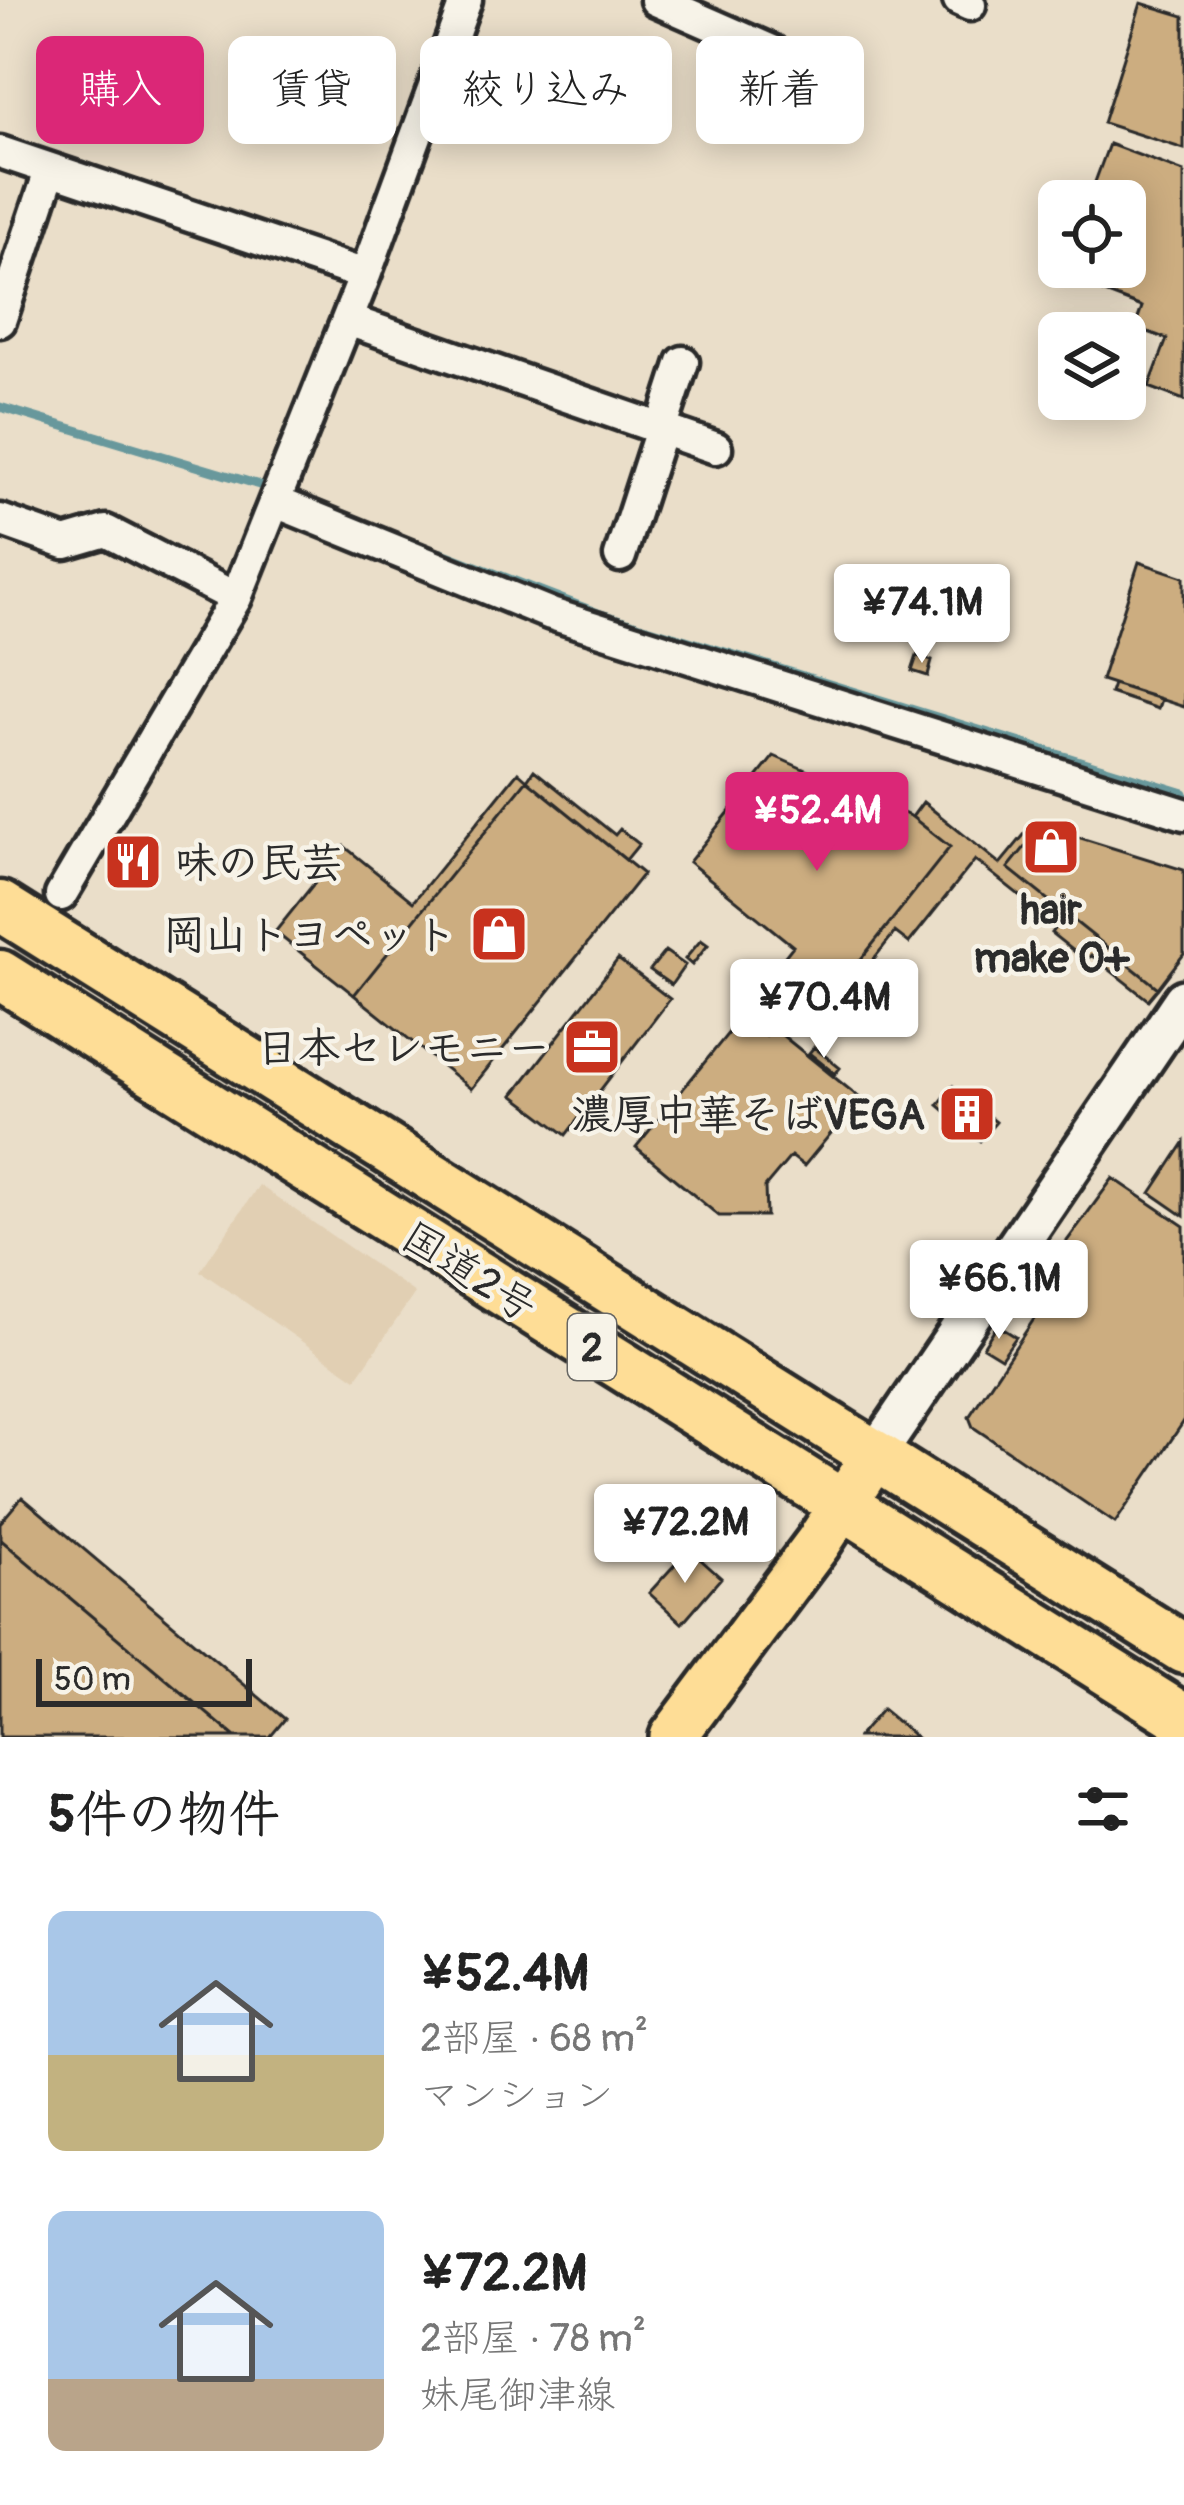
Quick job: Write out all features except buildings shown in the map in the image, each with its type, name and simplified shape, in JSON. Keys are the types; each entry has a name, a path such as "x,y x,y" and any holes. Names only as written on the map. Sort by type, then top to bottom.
{"highway":[{"name":"国道2号","path":"0,906 1184,1649"},
{"name":"国道2号","path":"0,975 1184,1718"}],"main road":[{"path":"673,1737 842,1505 1184,1000"}],"street":[{"path":"61,895 236,598 348,320 466,0"},
{"path":"656,0 738,36"},
{"path":"0,152 365,275"},
{"path":"0,321 50,171"},
{"path":"348,320 716,448"},
{"path":"620,556 683,362"},
{"path":"276,502 550,614 1184,814"},
{"path":"0,520 65,543 106,531 236,598"}],"shaded area":[{"path":"259,1185 415,1293 356,1379 200,1271"}],"waterway":[{"path":"0,407 266,487"},
{"path":"442,553 598,613 1184,793"}],"tunnel":[{"path":"0,1004 61,895"}],"place":[{"name":"hair make O+","path":"1051,847"},
{"name":"味の民芸","path":"133,862"},
{"name":"岡山トヨペット","path":"499,934"},
{"name":"日本セレモニー","path":"592,1047"},
{"name":"濃厚中華そばVEGA","path":"967,1114"}]}
